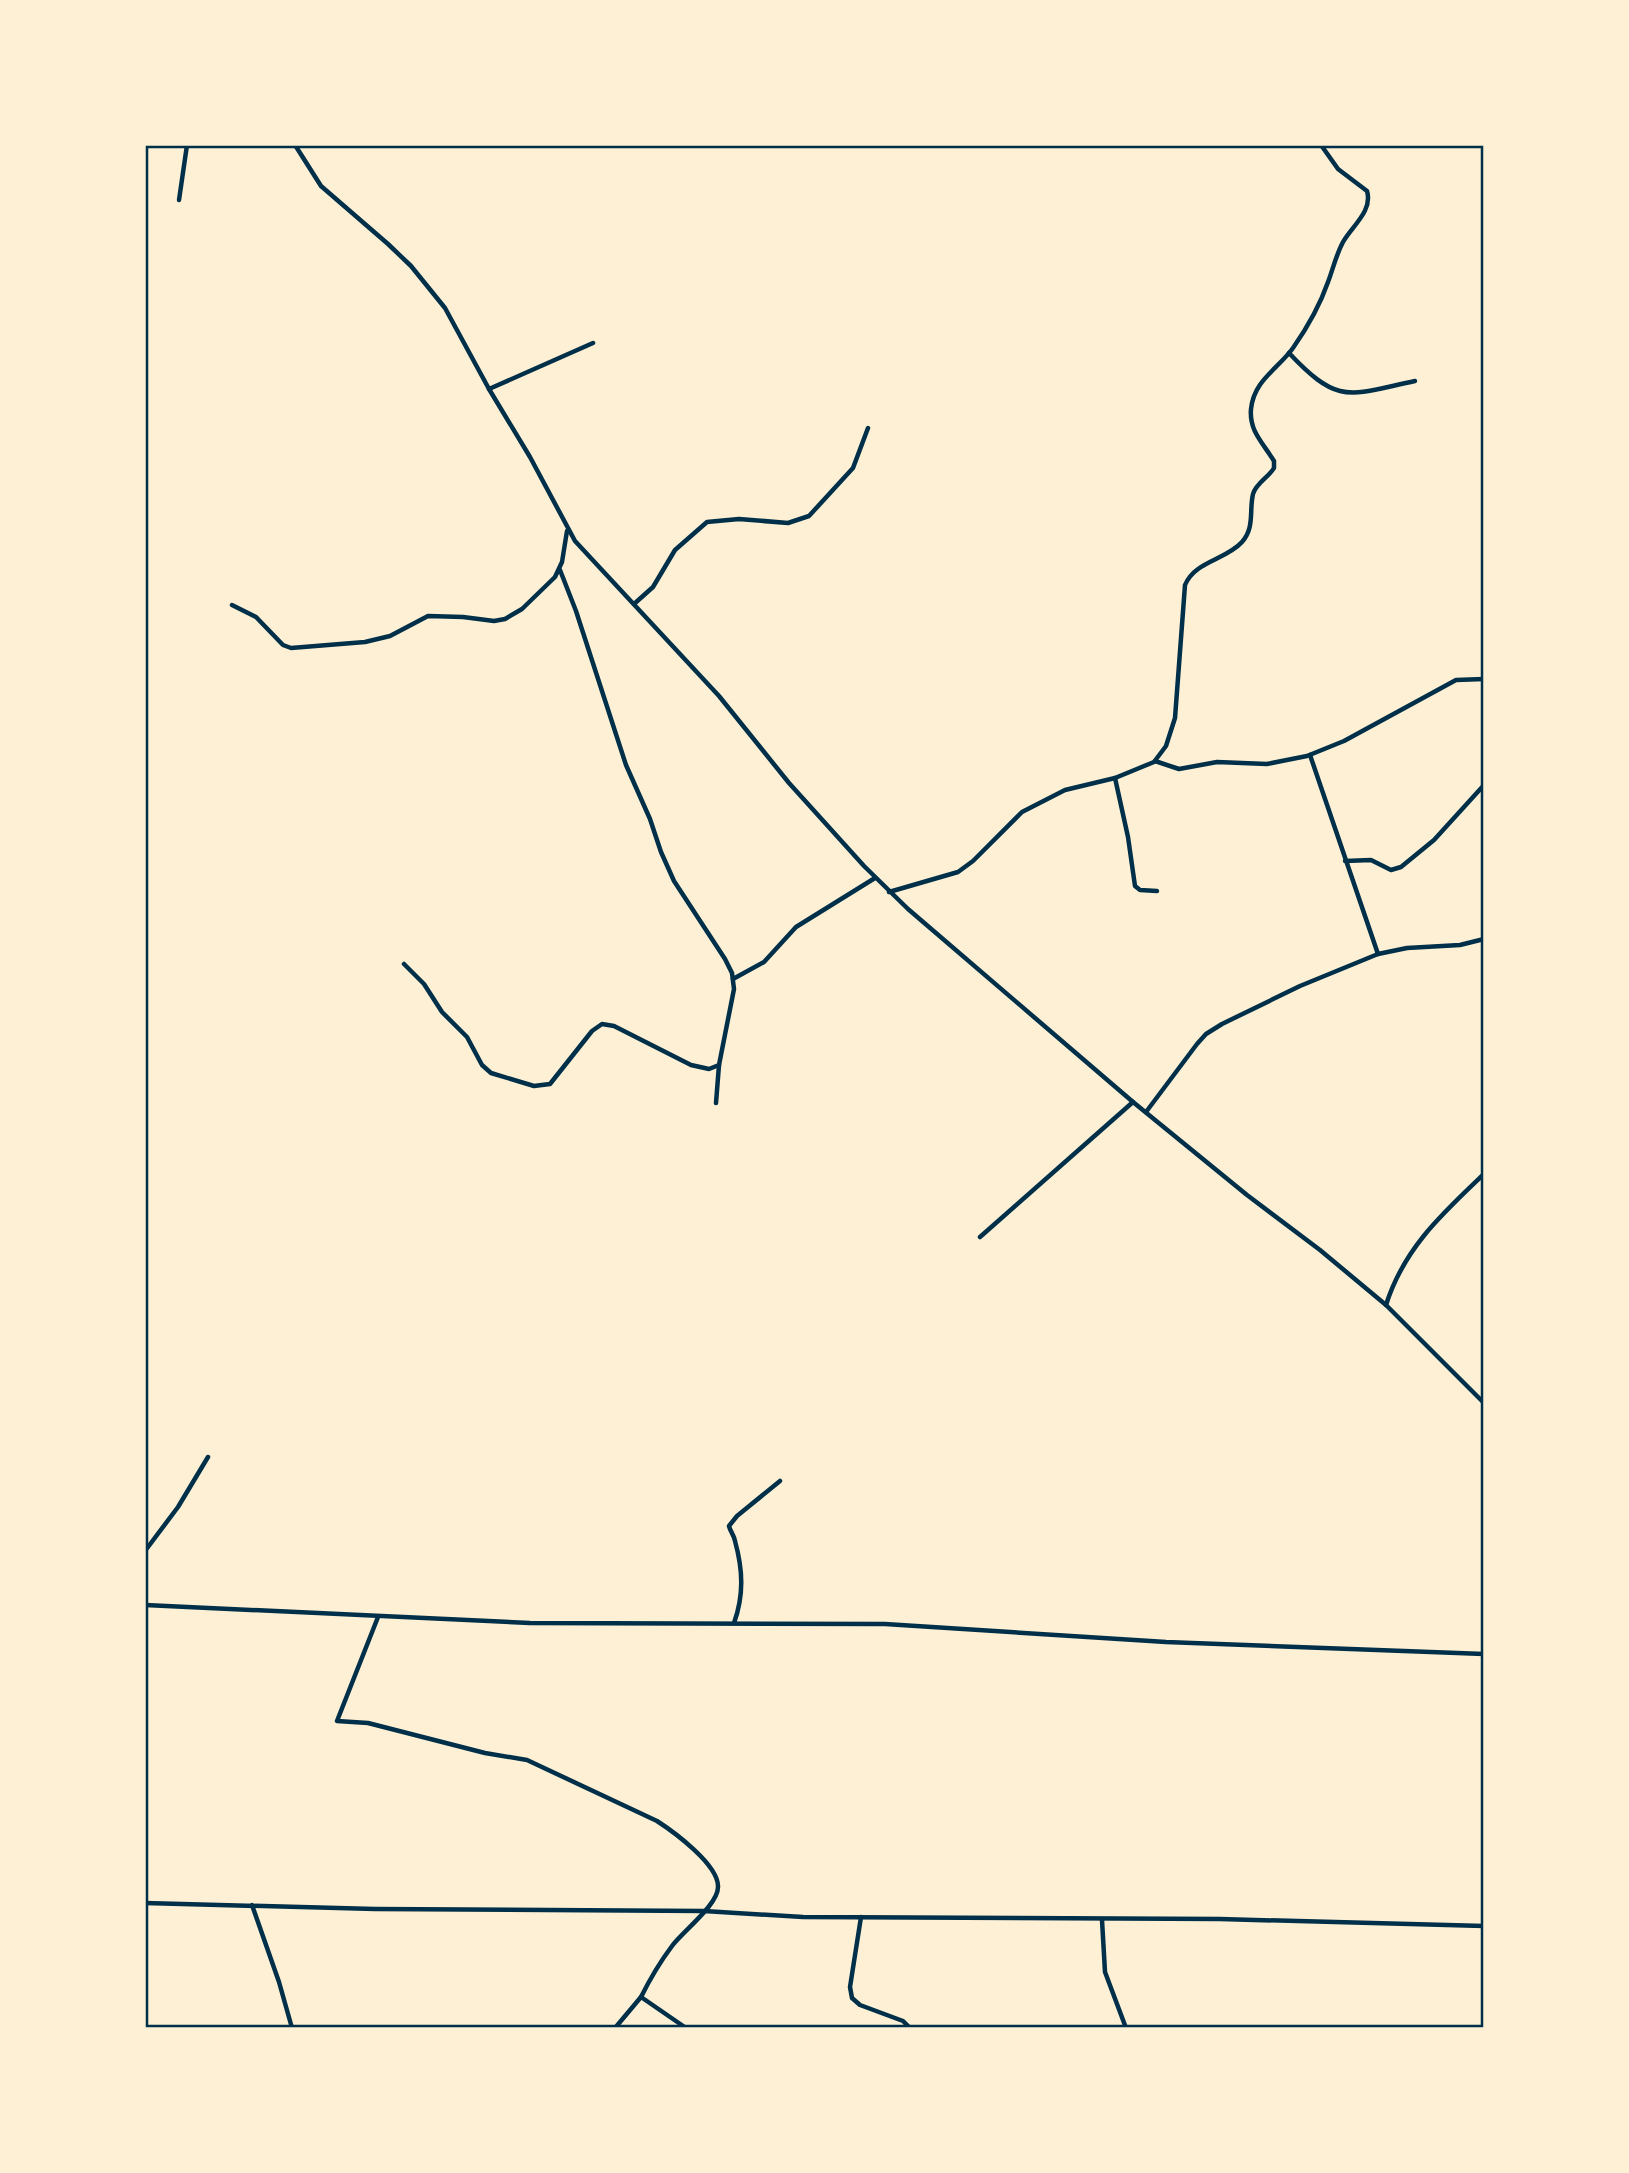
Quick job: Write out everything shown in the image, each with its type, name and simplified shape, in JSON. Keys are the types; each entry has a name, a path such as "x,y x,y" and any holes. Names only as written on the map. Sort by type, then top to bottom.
{"street":[{"path":"179,200 187,145"},
{"path":"295,145 321,186 374,230 432,291 455,325 530,457 567,530 587,556 728,705 789,783 875,878 1133,1102 1386,1305 1484,1403"},
{"path":"889,892 958,872 1023,812 1065,790 1115,778 1149,766 1166,746 1175,718 1185,585 1193,572 1237,547 1248,534 1254,490 1272,472 1274,465 1255,433 1252,405 1259,384 1289,353 1316,309 1343,242 1369,199 1367,191 1338,169 1321,145"},
{"path":"489,389 593,343"},
{"path":"1289,353 1316,381 1342,393 1358,393 1415,381"},
{"path":"634,604 653,587 675,550 707,522 727,519 788,523 809,516 853,468 868,428"},
{"path":"232,605 256,617 288,648 365,642 390,636 428,616 494,621 505,619 523,609 544,590 560,570 567,530"},
{"path":"560,570 626,765 650,819 661,852 674,881 725,958 733,979 730,1013 719,1065 716,1104"},
{"path":"1155,761 1179,769 1217,762 1267,764 1310,755 1344,741 1456,680 1484,679"},
{"path":"1310,755 1378,954"},
{"path":"1115,778 1135,886 1140,890 1157,891"},
{"path":"1345,861 1371,860 1391,870 1401,867 1434,840 1484,785"},
{"path":"733,979 764,962 796,927 875,878"},
{"path":"1146,1112 1206,1034 1300,986 1378,954 1407,948 1460,945 1484,939"},
{"path":"404,964 424,984 442,1012 467,1037 482,1065 491,1073 518,1083 542,1086 550,1083 593,1031 602,1024 614,1026 691,1065 709,1069 719,1065"},
{"path":"980,1237 1133,1102"},
{"path":"1386,1305 1398,1275 1421,1236 1484,1174"},
{"path":"145,1551 178,1507 208,1457"},
{"path":"734,1623 742,1598 743,1581 735,1538 729,1526 737,1516 780,1481"},
{"path":"145,1605 530,1623 924,1626 1179,1643 1484,1654"},
{"path":"378,1617 337,1721 368,1723 527,1760 675,1832 704,1861 718,1881 717,1894 674,1944 641,1997 615,2028"},
{"path":"145,1903 376,1909 705,1910 803,1917 1220,1919 1484,1926"},
{"path":"252,1905 292,2028"},
{"path":"861,1917 849,1987 852,1998 860,2005 903,2021 910,2028"},
{"path":"1102,1920 1105,1972 1126,2028"},
{"path":"641,1997 686,2028"}]}
